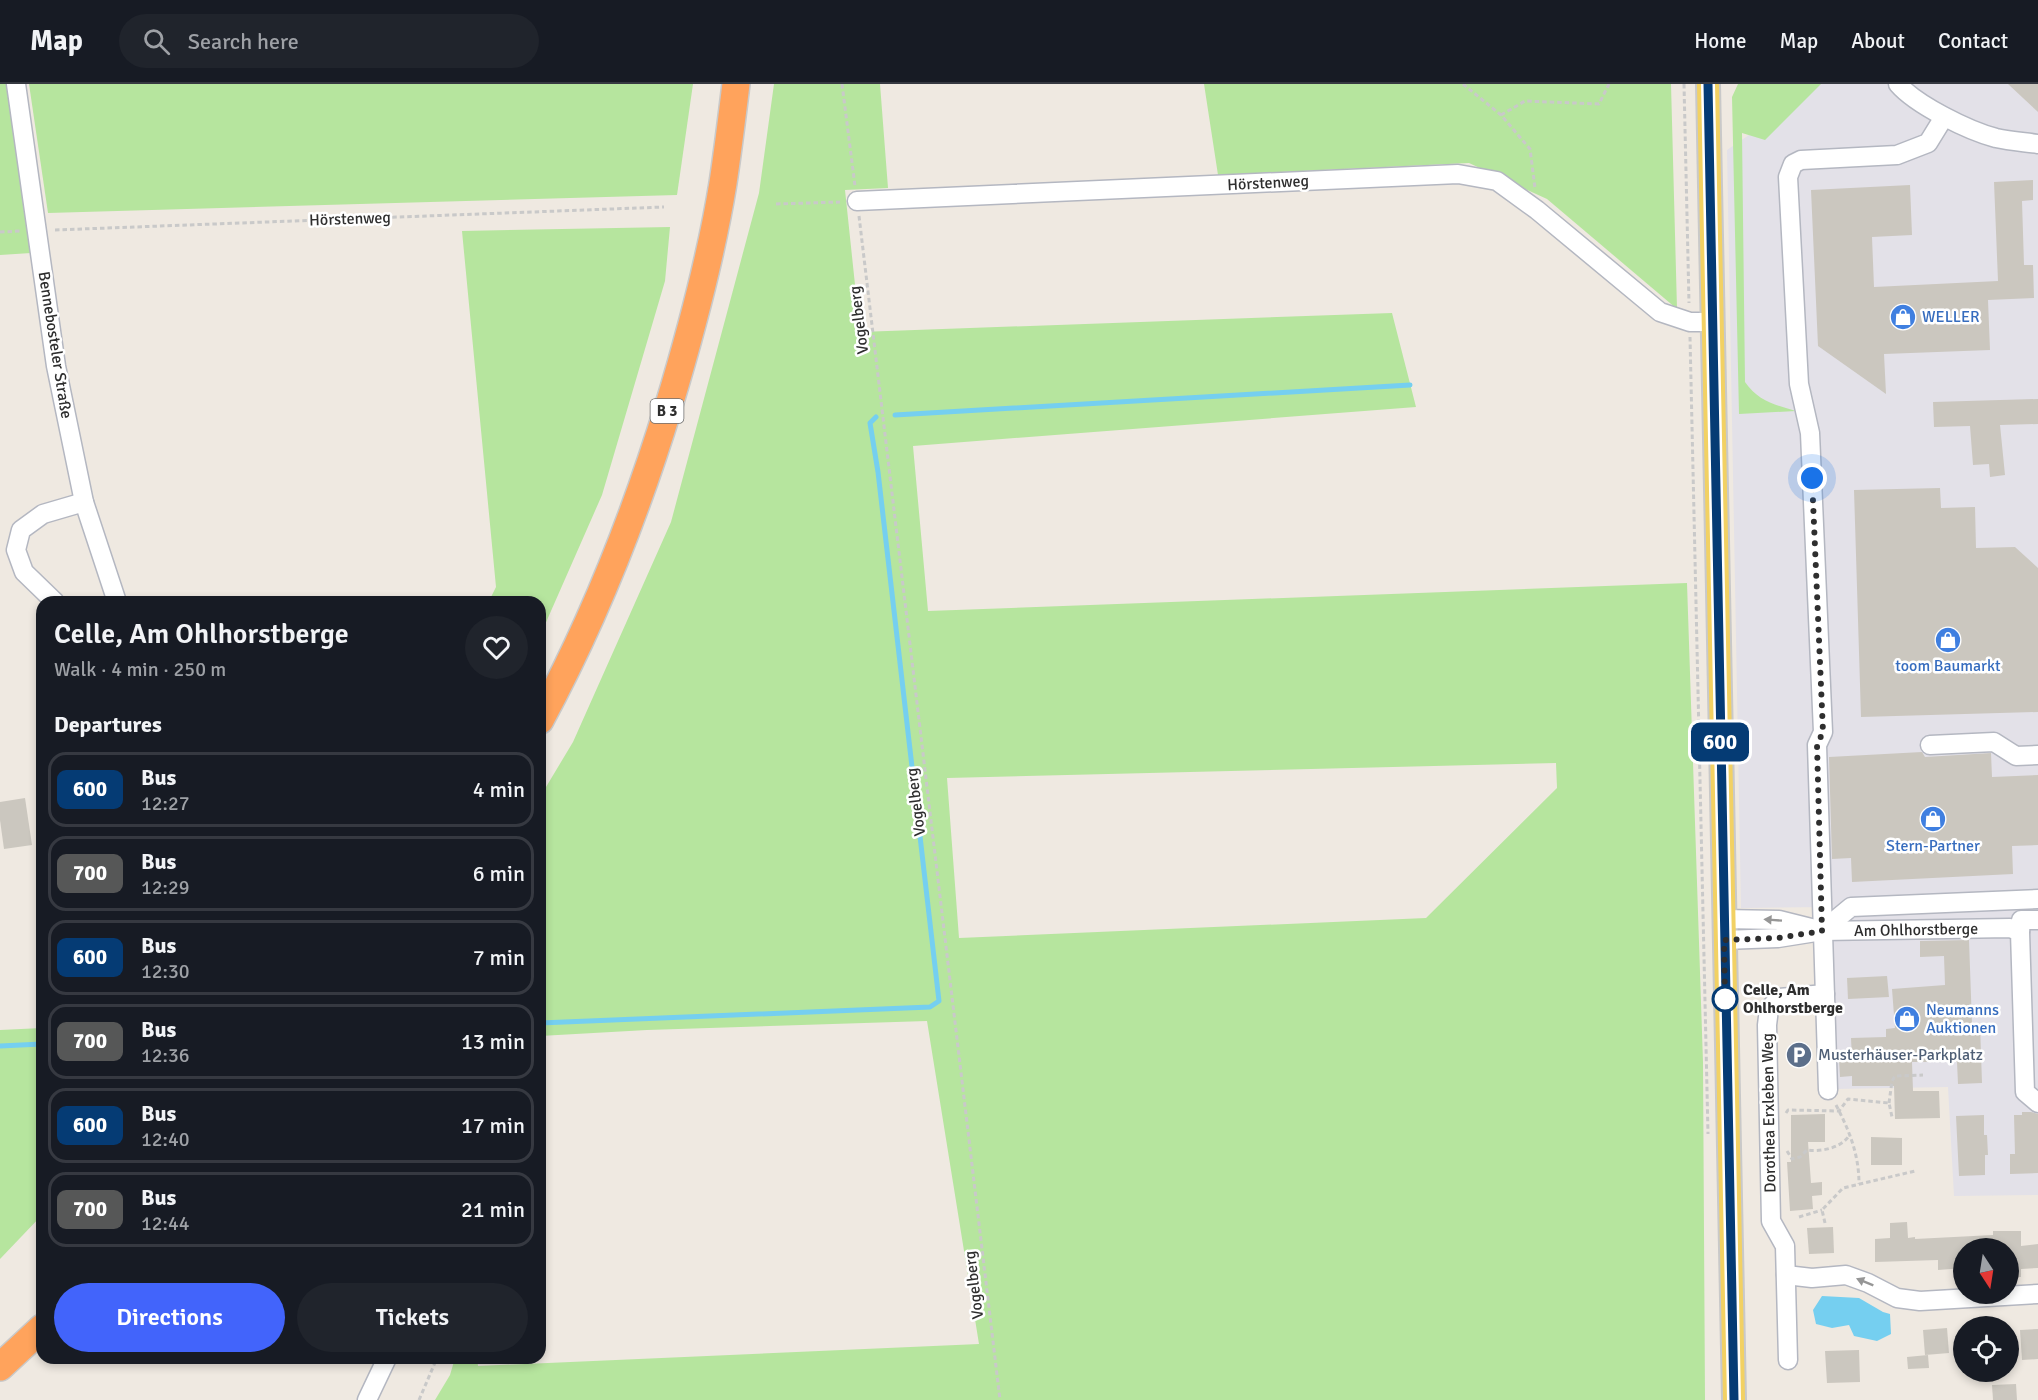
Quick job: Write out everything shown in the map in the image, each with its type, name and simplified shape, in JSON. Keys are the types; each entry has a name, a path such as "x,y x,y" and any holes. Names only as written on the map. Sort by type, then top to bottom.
{"highway":[{"name":"B 3","path":"546,708 600,596 656,448 689,338 702,284 723,185 736,84"},
{"path":"0,1367 36,1334"}],"main road":[{"path":"1708,84 1734,1400"}],"street":[{"name":"Bennebosteler Straße","path":"16,84 56,366 84,502 115,596"},
{"path":"1898,84 1906,93 1944,117 1995,137 2038,144"},
{"path":"1828,1090 1817,745 1823,732 1810,434 1799,384 1788,177 1793,164 1802,160 1897,155 1928,143 1944,117"},
{"name":"Hörstenweg","path":"857,201 1458,174 1497,181 1537,210 1660,312 1690,322 1712,322"},
{"path":"48,596 24,572 16,550 21,530 43,514 84,502"},
{"path":"1930,745 1994,742 2016,756 2038,755"},
{"path":"1822,931 1851,908 2038,900"},
{"path":"2038,920 2021,921 2015,930 2025,1092 2038,1103"},
{"name":"Am Ohlhorstberge","path":"1724,930 1778,938 1822,931 2015,930"},
{"name":"Dorothea Erxleben Weg","path":"1788,1360 1785,1246 1771,1221 1767,1024 1769,1009 1779,998 1825,994"},
{"path":"1786,1275 1812,1278 1846,1275 1868,1282 1897,1298 1920,1300 2038,1294"},
{"path":"367,1400 385,1364"}],"path":[{"name":"Vogelberg","path":"842,84 1000,1400"},
{"path":"1463,84 1501,115 1530,149 1537,210"},
{"path":"1501,115 1525,101 1599,105 1609,84"},
{"path":"1684,84 1708,1141"},
{"path":"776,204 857,201"},
{"name":"Hörstenweg","path":"37,231 664,207"},
{"path":"1892,1118 1889,1103 1892,1081 1895,1076 1923,1075"},
{"path":"1828,1090 1850,1134 1859,1166 1859,1184"},
{"path":"1839,1111 1848,1099 1889,1103"},
{"path":"1785,1114 1788,1110 1801,1109 1839,1111"},
{"path":"1786,1143 1788,1154 1792,1159 1800,1157 1806,1150 1830,1148 1847,1140 1850,1134"},
{"path":"1799,1217 1822,1210 1843,1188 1915,1172"},
{"path":"1822,1210 1825,1223"},
{"path":"418,1400 433,1364"}],"shaded area":[{"path":"1797,84 2038,84 2038,1195 1954,1196 1948,1087 1835,1089 1831,907 1741,908 1727,150 1787,109"}],"green space":[{"path":"0,84 6,84 31,253 0,255"},
{"path":"29,84 693,84 677,195 48,213"},
{"path":"774,84 880,84 888,188 845,190 860,332 1392,313 1416,407 913,446 928,611 1687,583 1703,1062 1705,1400 435,1400 450,1375 453,1364 478,1364 478,1366 546,1364 979,1344 927,1021 546,1036 546,787 573,742 671,522 759,193","holes":["1556,763 1557,788 1426,918 959,938 947,778"]},
{"path":"1204,84 1671,84 1677,309 1547,199 1469,163 1218,175"},
{"path":"1738,84 1821,84 1765,140 1742,133 1745,382 1761,398 1796,411 1739,414 1732,97"},
{"path":"670,227 665,281 602,495 546,622 546,596 492,596 496,587 462,231"},
{"path":"36,1028 36,1221 0,1259 0,1030"}],"water":[{"path":"1822,1296 1859,1298 1890,1314 1891,1334 1877,1341 1854,1336 1849,1325 1832,1328 1816,1324 1813,1310"}],"building":[{"path":"2008,84 2038,84 2038,112"},
{"name":"WELLER","path":"2033,180 2033,200 2022,201 2024,265 2033,265 2034,298 1988,300 1990,350 1884,354 1886,394 1818,346 1811,190 1910,185 1912,235 1872,237 1874,287 1998,281 1994,182"},
{"path":"2038,399 2038,424 2000,425 2005,475 1990,477 1989,464 1973,465 1970,426 1934,427 1933,402"},
{"name":"toom Baumarkt","path":"1940,488 1941,508 1975,507 1976,548 2015,547 2038,568 2038,712 1861,717 1854,490"},
{"name":"Stern-Partner","path":"1922,752 1925,757 1991,753 1992,777 2038,775 2038,845 2012,846 2013,874 1852,882 1851,858 1832,859 1829,757"},
{"path":"25,798 32,845 4,849 0,802"},
{"path":"1969,940 1972,1024 1980,1024 1982,1083 1958,1084 1957,1062 1912,1062 1913,1091 1939,1091 1940,1118 1895,1119 1894,1086 1852,1086 1852,1076 1840,1077 1839,1060 1852,1059 1851,1038 1886,1037 1886,1029 1895,1028 1892,989 1945,985 1944,956 1920,957 1920,941"},
{"path":"1887,976 1889,997 1848,999 1847,978"},
{"path":"2022,1112 2038,1114 2038,1173 2010,1174 2010,1154 2015,1154 2014,1115 2022,1115"},
{"path":"1825,1114 1825,1142 1808,1142 1811,1183 1822,1182 1822,1195 1812,1196 1813,1209 1790,1211 1787,1162 1791,1162 1791,1115"},
{"path":"1984,1115 1984,1135 1987,1135 1988,1155 1985,1155 1985,1175 1959,1176 1956,1116"},
{"path":"1871,1137 1902,1138 1902,1165 1871,1165"},
{"path":"1907,1222 1908,1238 1915,1237 1915,1239 1993,1235 1993,1231 2021,1231 2021,1246 2038,1244 2038,1268 2021,1269 2021,1277 2019,1277 2019,1238 1953,1238 1953,1269 1938,1270 1938,1260 1875,1262 1875,1239 1890,1238 1890,1223"},
{"path":"1833,1227 1834,1253 1809,1254 1807,1228"},
{"path":"1947,1328 1949,1353 1925,1355 1923,1330"},
{"path":"2038,1329 2038,1359 2022,1360 2020,1330"},
{"path":"1859,1350 1860,1382 1827,1383 1825,1351"},
{"path":"1928,1355 1929,1368 1908,1369 1907,1357"},
{"path":"2016,1384 2017,1400 1993,1400 1992,1385"}],"waterway":[{"path":"895,415 1410,385"},
{"path":"546,1023 930,1007 939,1001 878,472 870,423 876,417"},
{"path":"0,1046 36,1044"}],"bus line":[{"name":"600","path":"1708,84 1734,1400"}],"place":[{"name":"WELLER","path":"1903,317"},
{"name":"toom Baumarkt","path":"1948,640"},
{"name":"Stern-Partner","path":"1933,819"},
{"name":"Celle, Am Ohlhorstberge","path":"1725,999"},
{"name":"Neumanns Auktionen","path":"1907,1019"},
{"name":"Musterhäuser-Parkplatz","path":"1799,1055"}],"route":[{"path":"1725,999 1725,1001 1724,940 1778,938 1822,931 1817,745 1823,732 1812,478"}]}
